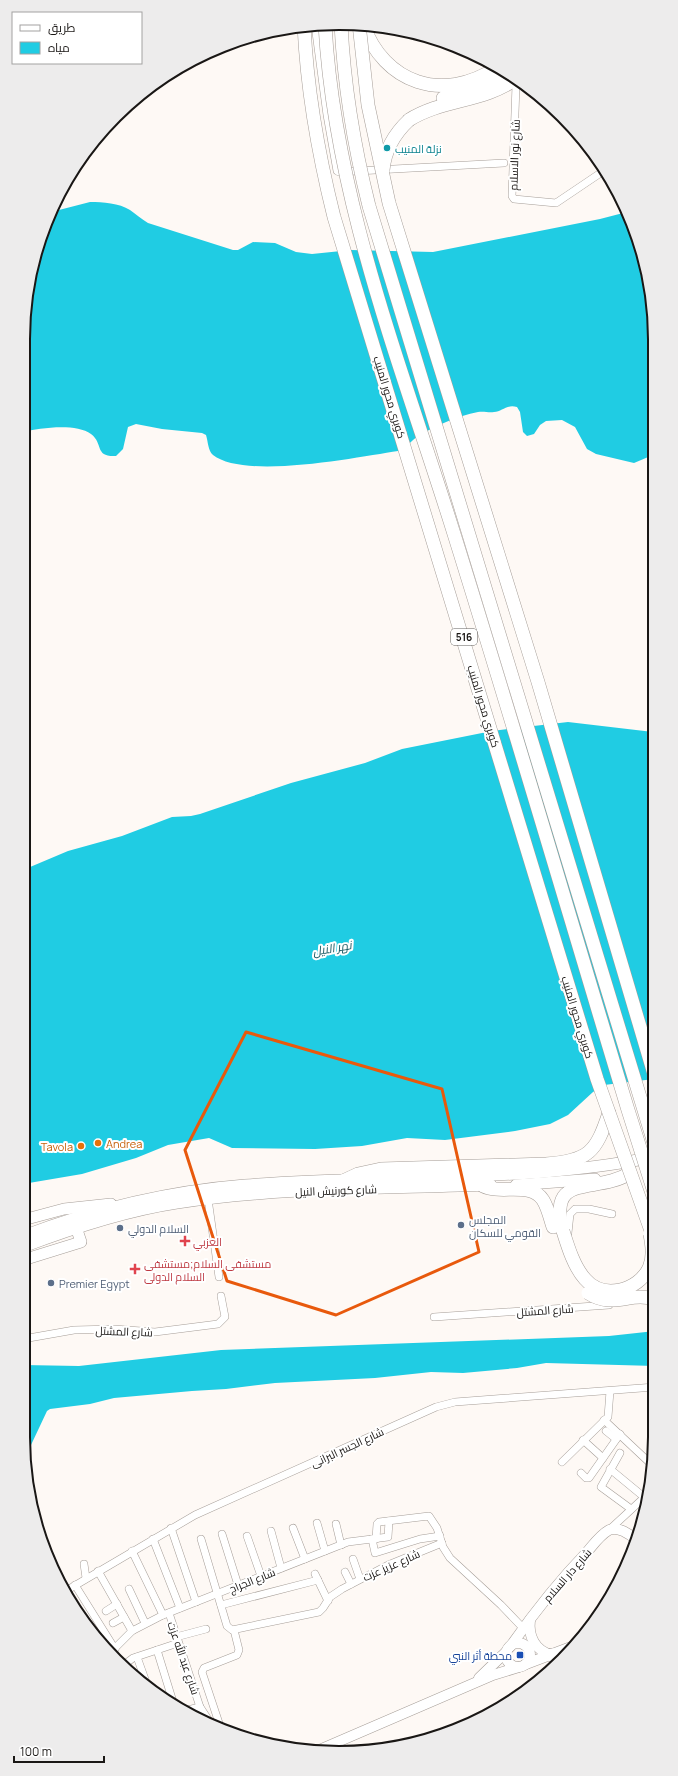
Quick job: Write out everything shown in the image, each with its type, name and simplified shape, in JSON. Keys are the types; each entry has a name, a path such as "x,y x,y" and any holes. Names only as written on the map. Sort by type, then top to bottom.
{"highway":[{"path":"341,30 345,79 357,155 369,206 648,1123"},
{"name":"كوبري محور المنيب","path":"325,31 329,79 337,133 353,207 367,261 454,536 625,1102 648,1173"},
{"path":"360,31 368,106 384,182 536,674 648,1050"},
{"name":"كوبري محور المنيب","path":"304,32 310,106 320,161 334,217 609,1113 648,1223"},
{"path":"367,32 373,46 381,58 402,75 427,84 441,85 467,80 492,70"},
{"path":"384,182 384,162 390,143 418,110 428,103 490,82 502,76"},
{"path":"409,120 427,111 469,99 512,83"},
{"path":"343,1181 371,1171 437,1166 546,1164 574,1161 583,1157 598,1142 609,1113"},
{"name":"شارع كورنيش النيل","path":"30,1239 69,1220 128,1203 166,1195 243,1185 538,1173 648,1158"},
{"name":"شارع كورنيش النيل","path":"30,1240 137,1211 208,1199 299,1191 539,1184 630,1174 648,1170"},
{"path":"630,1174 611,1182 575,1188 567,1192 561,1198 558,1229 571,1273 585,1290 598,1298 612,1301 641,1296 648,1298"},
{"path":"484,1186 494,1190 527,1190 537,1194 544,1201 585,1279 598,1288 615,1291 626,1289 636,1284 648,1270"},
{"path":"30,1218 64,1208 96,1204 128,1203"},
{"path":"30,1258 81,1242 76,1227"}],"main road":[{"path":"609,1530 620,1530 632,1536"},
{"name":"شارع دار السلام","path":"468,1686 508,1649 569,1571 609,1530"},
{"path":"530,1620 530,1634 535,1643 541,1650 557,1655"},
{"path":"517,1643 526,1646 530,1656 523,1665 514,1666 509,1662 507,1657 508,1649 517,1643"},
{"name":"شارع دار السلام","path":"329,1746 468,1686 523,1665 557,1655"}],"street":[{"path":"316,31 326,115 337,171 504,162"},
{"name":"شارع نور الاسلام","path":"516,86 512,196 514,199 556,203 600,173"},
{"path":"208,1199 219,1277"},
{"path":"612,1214 589,1209 575,1208 570,1214 568,1231 570,1248 577,1270 591,1287 610,1295 612,1304"},
{"name":"شارع المشتل","path":"30,1338 74,1330 114,1329 155,1332 218,1324 225,1318 221,1296"},
{"name":"شارع المشتل","path":"434,1317 612,1304 648,1300"},
{"name":"شارع الجسر البرانى","path":"69,1589 195,1515 436,1407 455,1402 648,1388"},
{"path":"562,1462 604,1420 609,1413 610,1391"},
{"path":"604,1420 618,1437 647,1460"},
{"path":"606,1432 618,1437"},
{"path":"581,1473 588,1478 618,1437"},
{"path":"583,1440 603,1458"},
{"path":"620,1453 601,1487 628,1511"},
{"path":"610,1469 643,1493"},
{"path":"609,1530 642,1499"},
{"path":"628,1511 625,1524 632,1536"},
{"path":"441,1540 420,1539 375,1553 374,1539 378,1523 429,1516 441,1540 450,1558 501,1605 523,1628"},
{"path":"374,1539 389,1536 389,1521"},
{"path":"317,1523 325,1551"},
{"path":"336,1524 341,1544"},
{"path":"171,1528 196,1602"},
{"path":"293,1528 305,1559"},
{"path":"271,1531 281,1568"},
{"path":"222,1534 238,1585"},
{"path":"247,1536 261,1576"},
{"name":"شارع عبد الله عزت","path":"153,1539 180,1608"},
{"path":"201,1539 227,1626 234,1630 238,1650 237,1655 204,1668 202,1672 218,1721"},
{"name":"شارع الجراج","path":"114,1648 132,1631 180,1608 341,1544 355,1540 374,1539"},
{"name":"شارع عزيز عزت","path":"234,1630 313,1613 323,1608 328,1601 350,1584 441,1540"},
{"name":"شارع عبد الله عزت","path":"132,1551 166,1614 177,1640 200,1707 205,1715"},
{"path":"353,1559 360,1579"},
{"path":"84,1564 86,1578"},
{"path":"98,1571 132,1631"},
{"path":"346,1572 350,1584"},
{"path":"221,1605 316,1577 328,1601"},
{"path":"75,1585 105,1639"},
{"path":"129,1589 146,1623"},
{"path":"106,1611 117,1604"},
{"path":"113,1623 124,1616"},
{"path":"128,1662 137,1657 206,1629"},
{"path":"157,1650 172,1697"},
{"path":"137,1657 144,1676"},
{"path":"192,1709 200,1707"}],"highlighted area":[{"path":"246,1032 442,1089 479,1252 336,1315 227,1281 185,1150"}],"water":[{"path":"90,202 116,204 130,210 148,223 233,250 238,250 253,242 275,243 296,252 312,254 351,250 433,252 621,214 632,240 642,279 645,299 648,339 648,457 634,463 596,454 587,449 575,427 562,420 546,421 540,425 534,434 527,436 523,432 520,412 517,407 513,406 497,412 480,412 447,421 418,436 398,451 302,465 250,466 228,462 211,453 206,435 202,433 162,429 136,424 128,427 123,449 116,456 109,456 102,452 95,438 91,434 76,428 58,427 30,431 30,339 33,299 36,279 46,240 59,210"},
{"name":"نهر النيل","path":"568,722 648,731 648,1080 604,1085 593,1092 568,1115 550,1124 515,1131 445,1140 407,1138 362,1146 315,1149 232,1148 209,1138 168,1145 136,1158 82,1174 30,1183 30,867 68,851 122,836 172,817 200,814 291,783 365,763 402,749 492,731"},
{"path":"648,1332 648,1366 546,1363 517,1368 463,1373 431,1372 375,1378 275,1383 226,1389 114,1398 90,1404 50,1409 47,1411 30,1445 30,1365 79,1366 221,1350 609,1336"}],"place":[{"name":"نزلة المنيب","path":"387,148"},
{"name":"Andrea","path":"98,1143"},
{"name":"Tavola","path":"81,1146"},
{"name":"المجلس القومي للسكان","path":"461,1225"},
{"name":"السلام الدولي","path":"120,1228"},
{"name":"العزبي","path":"185,1241"},
{"name":"مستشفى السلام;مستشفى السلام الدولى","path":"135,1269"},
{"name":"Premier Egypt","path":"51,1283"},
{"name":"محطة أثر النبي","path":"520,1655"}]}
